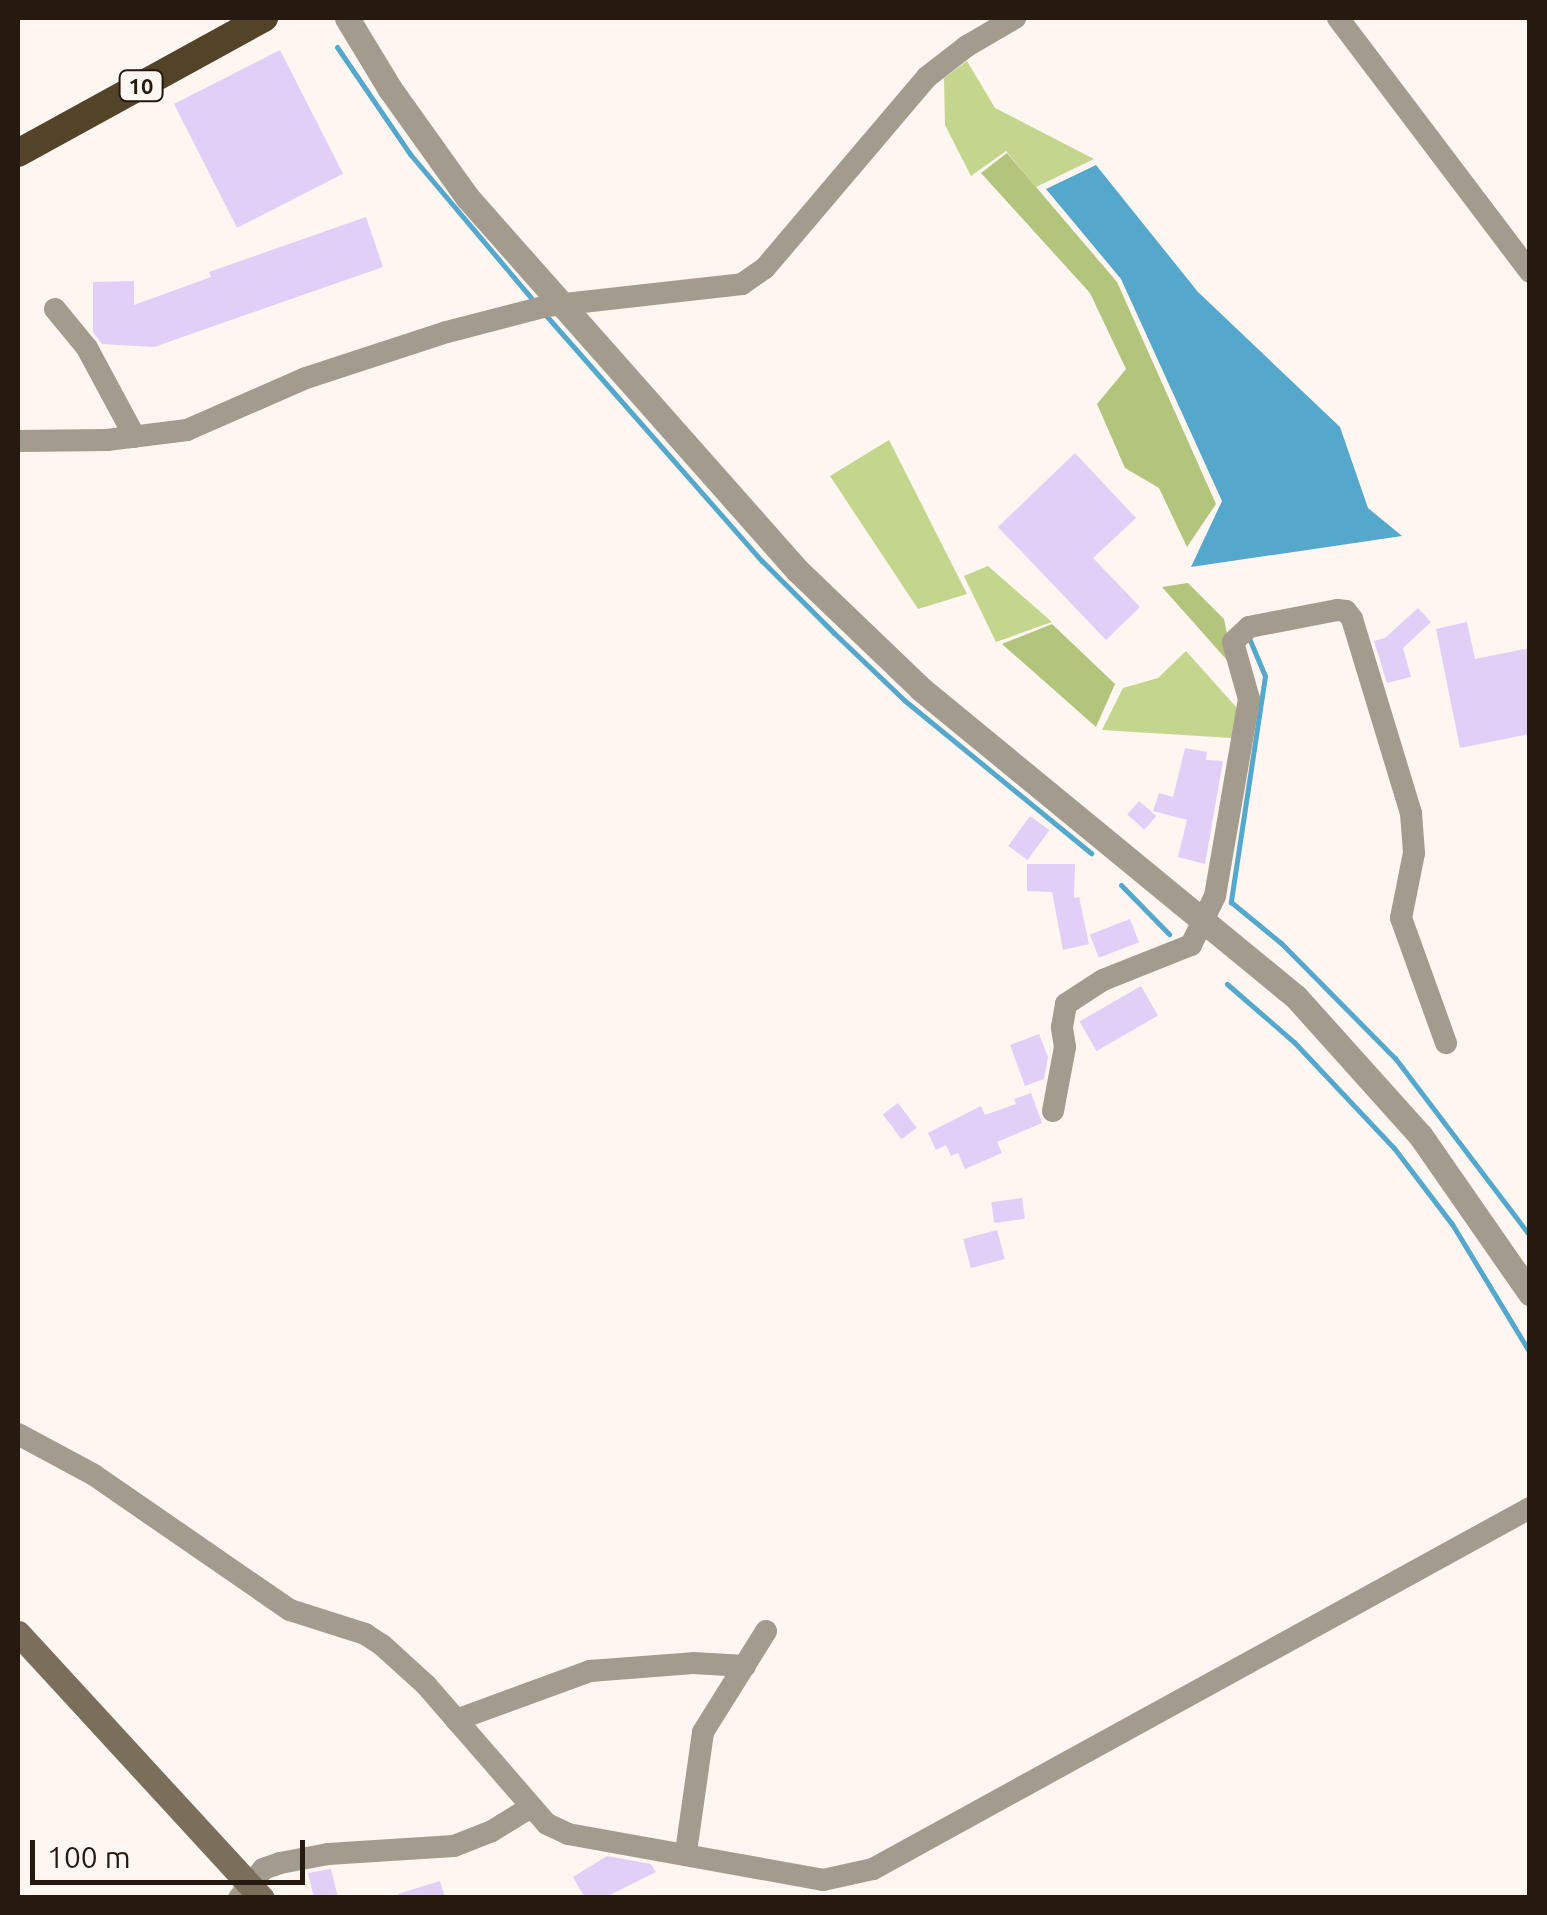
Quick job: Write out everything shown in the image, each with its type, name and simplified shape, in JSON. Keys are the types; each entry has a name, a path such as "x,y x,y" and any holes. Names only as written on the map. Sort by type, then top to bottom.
{"highway":[{"name":"10","path":"18,153 264,18"}],"main road":[{"path":"18,1633 250,1894"}],"street":[{"path":"347,18 435,156 548,308 828,601 920,689 1296,997 1396,1107 1458,1183 1530,1294"},
{"path":"18,441 135,437 210,423 306,378 388,349 548,308 742,284 764,268 927,77 966,46 1015,18"},
{"path":"1338,18 1530,272"},
{"path":"55,309 87,348 135,437"},
{"path":"1053,1111 1065,1047 1062,1026 1066,1004 1103,980 1191,944 1205,921 1215,896 1249,699 1233,642 1249,627 1346,611 1411,813 1414,853 1401,918 1446,1043"},
{"path":"18,1434 94,1475 290,1610 374,1639 426,1685 548,1824 568,1834 686,1852 811,1878 862,1874 1530,1508"},
{"path":"686,1852 703,1732 766,1630"},
{"path":"456,1720 590,1671 693,1664 745,1666"},
{"path":"250,1894 263,1870 301,1858 454,1846 492,1831 530,1807"}],"green space":[{"path":"967,61 995,108 1094,159 1036,187 1006,151 971,176 945,125 944,78"},
{"path":"1007,153 1117,282 1216,504 1187,547 1159,488 1125,468 1097,404 1126,369 1090,293 981,173"},
{"path":"889,440 967,594 918,609 830,476"},
{"path":"988,566 1052,622 996,642 964,576"},
{"path":"1188,583 1224,619 1234,668 1162,587"},
{"path":"1052,624 1115,684 1096,727 1002,644"},
{"path":"1186,651 1237,708 1232,738 1102,730 1123,688 1158,678"}],"water":[{"path":"1096,165 1198,292 1340,427 1368,508 1402,536 1191,567 1222,501 1121,279 1046,189"}],"building":[{"path":"280,50 343,174 237,228 174,104"},
{"path":"366,217 383,267 154,347 102,344 93,332 93,282 134,281 134,305 211,277 209,272"},
{"path":"1075,453 1136,518 1093,558 1140,607 1106,640 998,527"},
{"path":"1418,608 1431,622 1403,648 1411,677 1387,683 1374,641 1385,638"},
{"path":"1467,622 1475,659 1530,648 1530,734 1460,748 1436,629"},
{"path":"1185,748 1207,752 1206,760 1223,761 1205,864 1178,857 1187,820 1153,811 1159,793 1173,797"},
{"path":"1139,801 1156,816 1145,830 1127,815"},
{"path":"1030,816 1049,830 1028,860 1008,846"},
{"path":"1027,864 1075,864 1074,898 1079,897 1089,944 1063,950 1052,892 1027,891"},
{"path":"1130,919 1139,942 1099,958 1090,934"},
{"path":"1141,986 1158,1015 1097,1051 1080,1021"},
{"path":"1039,1034 1048,1057 1044,1079 1025,1086 1010,1045"},
{"path":"1031,1093 1042,1123 997,1142 1002,1153 965,1169 958,1153 951,1156 946,1145 936,1150 928,1133 981,1106 985,1115 1016,1104 1014,1099"},
{"path":"898,1103 917,1128 901,1139 883,1114"},
{"path":"1022,1198 1025,1219 994,1223 991,1202"},
{"path":"997,1230 1005,1259 971,1268 963,1239"},
{"path":"607,1856 651,1864 656,1872 604,1898 585,1898 573,1877"},
{"path":"331,1869 338,1898 314,1898 308,1873"},
{"path":"440,1881 445,1898 398,1898 398,1894"}],"waterway":[{"path":"337,47 410,154 533,300"},
{"path":"543,312 762,561 834,633 904,700 1091,853"},
{"path":"1249,638 1265,676 1231,902 1281,943 1395,1058 1530,1236"},
{"path":"1121,885 1169,934"},
{"path":"1227,984 1294,1042 1394,1148 1452,1224 1530,1353"}]}
